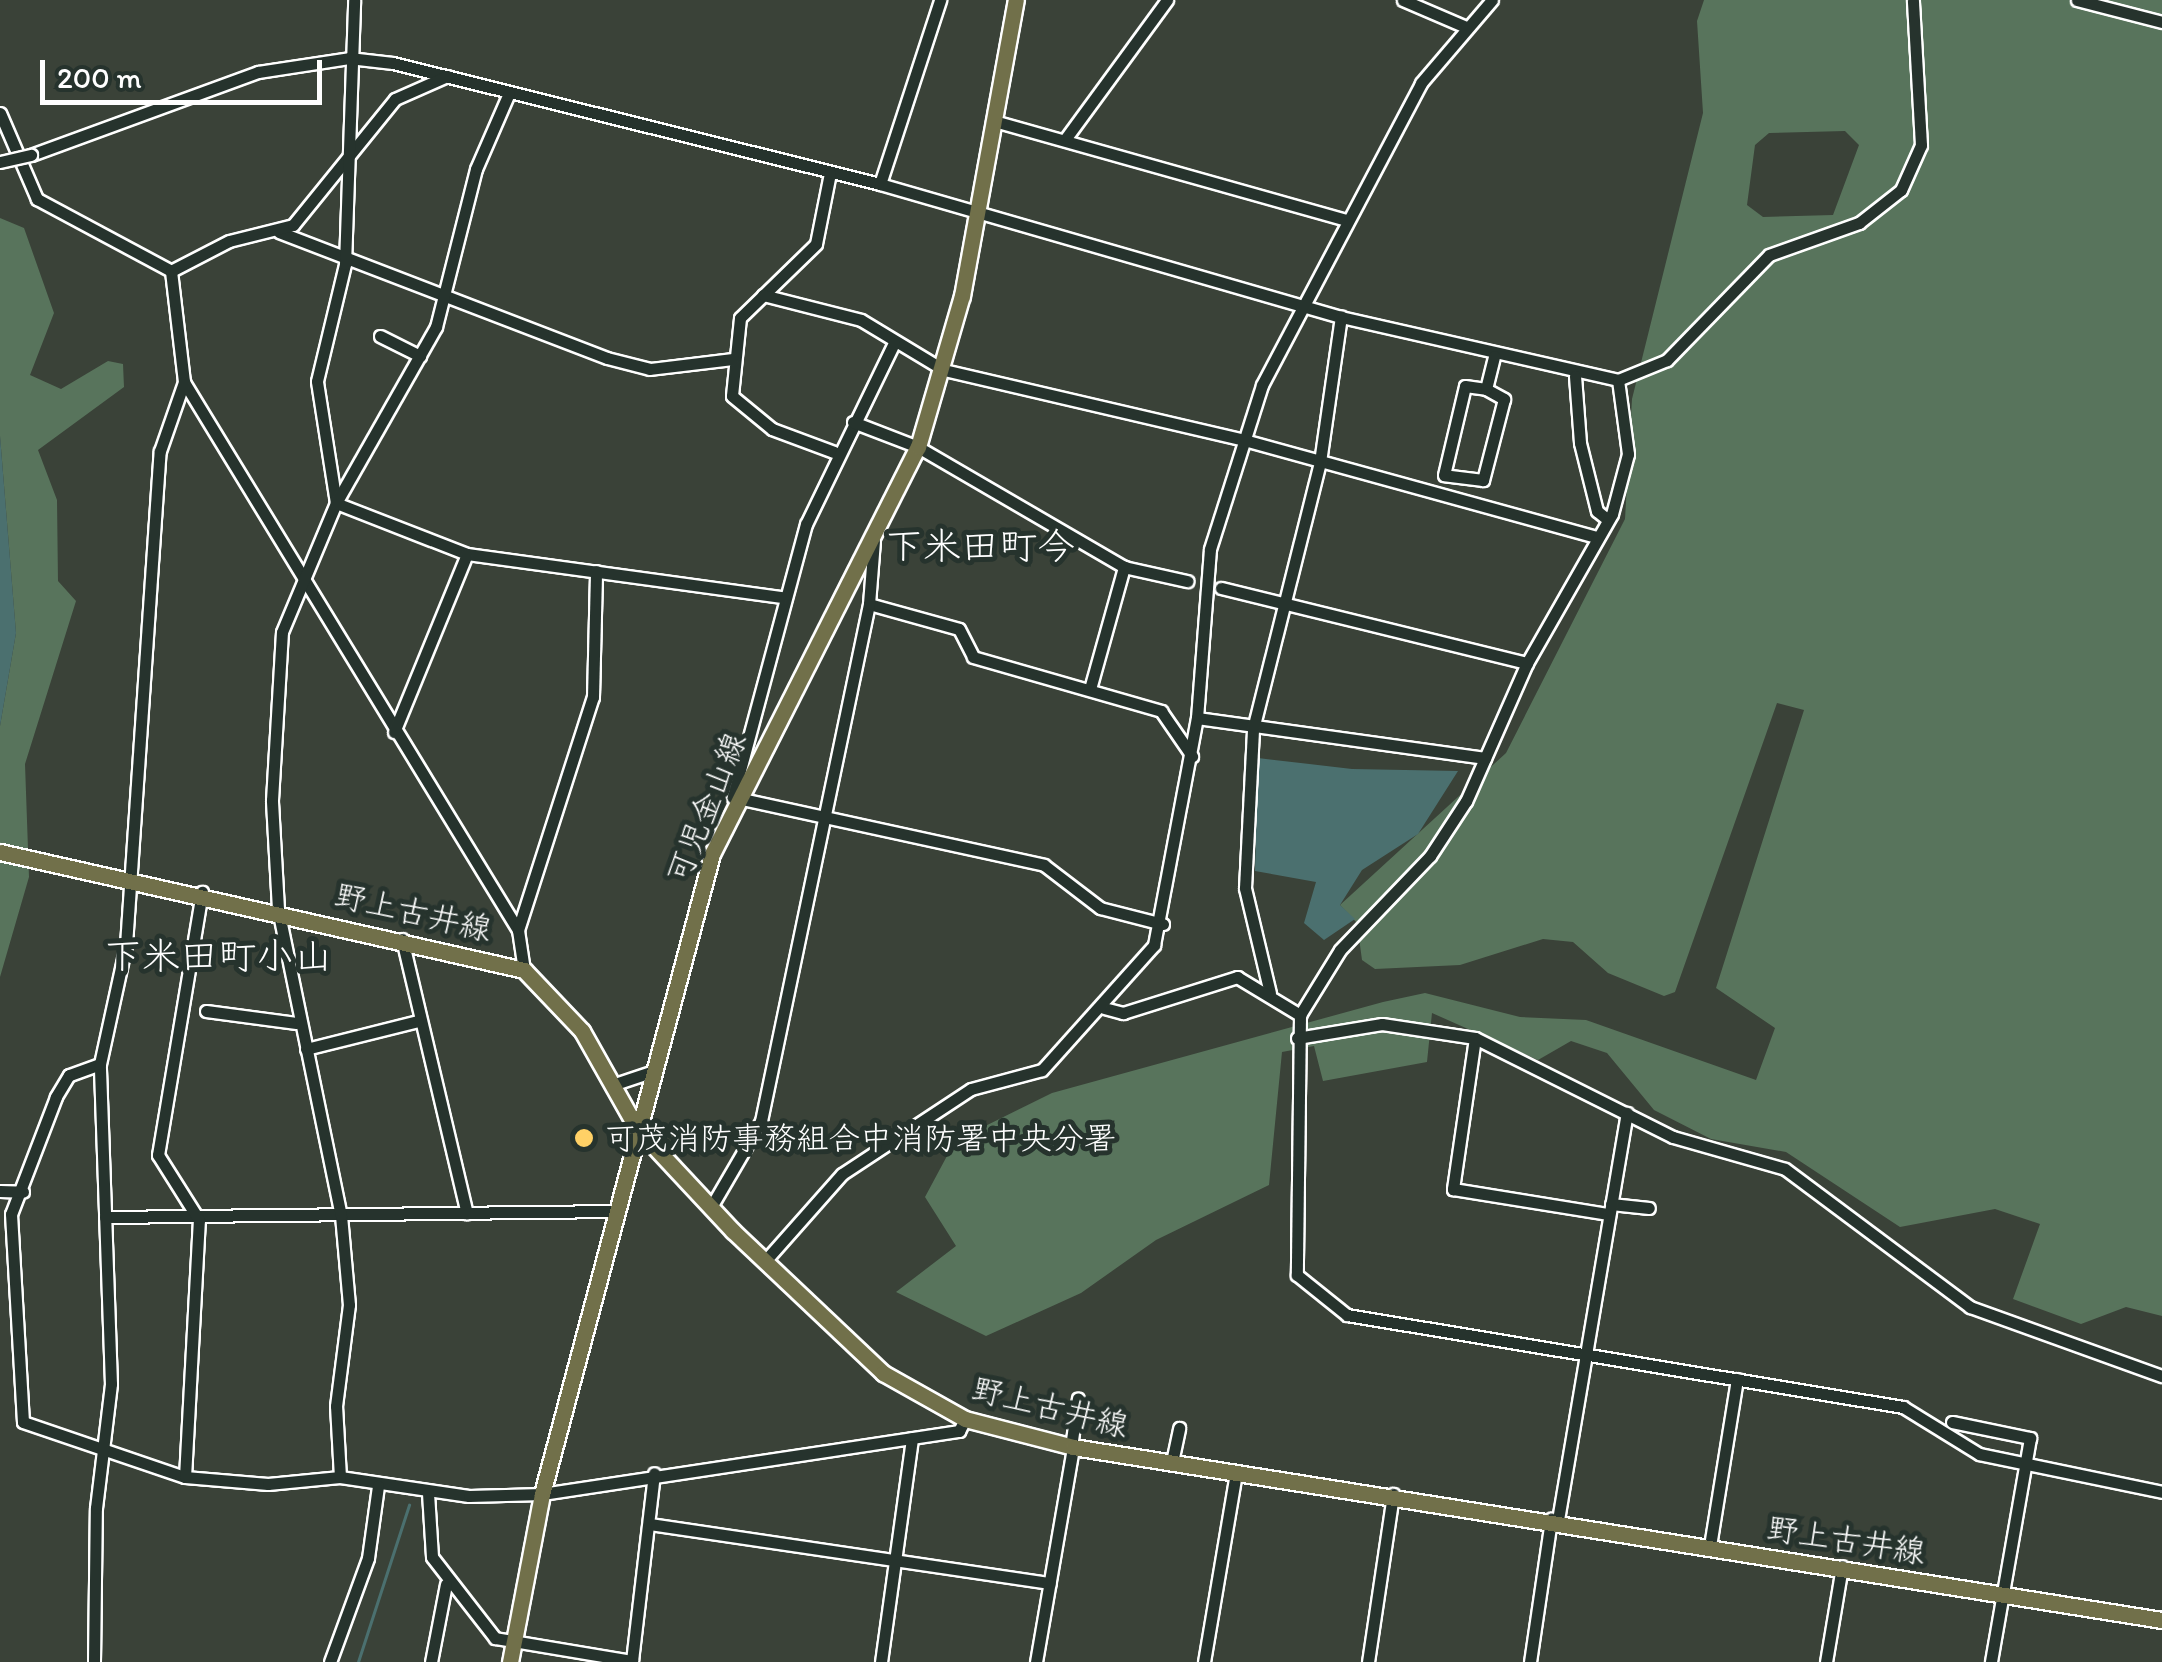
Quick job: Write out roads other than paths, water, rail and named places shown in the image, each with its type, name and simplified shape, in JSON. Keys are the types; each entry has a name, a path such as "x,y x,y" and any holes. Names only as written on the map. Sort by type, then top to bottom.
{"main road":[{"name":"可児金山線","path":"510,1662 542,1494 636,1127 733,797 874,540 918,447 944,370 978,211 1016,0"},
{"name":"野上古井線","path":"0,852 401,935 524,970 582,1031 636,1127 711,1207 883,1373 966,1419 1072,1447 1393,1494 2162,1620"}],"street":[{"path":"336,503 317,381 344,264 354,0"},
{"path":"880,184 940,0"},
{"path":"1066,138 1167,0"},
{"path":"1403,0 1466,26"},
{"path":"765,1261 842,1174 971,1089 1042,1070 1104,1008 1163,924 1197,718 1210,549 1244,440 1346,220 1420,83 1492,0"},
{"path":"0,162 31,155 258,72 350,58 447,76 880,184 1340,317 1575,376 1618,380 1667,360 1769,255 1859,223 1902,190 1921,145 1913,0"},
{"path":"2077,0 2162,22"},
{"path":"171,272 229,241 278,232 345,164 395,100 447,76"},
{"path":"340,1477 336,1406 349,1305 341,1216 306,1049 296,1023 278,909 276,708 282,632 302,576 336,503 420,356 443,300 476,168 509,93"},
{"path":"0,114 37,200 171,272"},
{"path":"994,121 1066,138 1346,220"},
{"path":"830,173 816,244 740,318 733,359 736,405 834,452"},
{"path":"278,232 344,264 650,369 733,359"},
{"path":"171,272 184,382 518,930 524,970"},
{"path":"763,296 862,320 944,370 1244,440 1597,538"},
{"path":"1270,993 1245,888 1254,729 1320,462 1340,317"},
{"path":"380,336 420,356"},
{"path":"894,343 834,452 782,597 733,797 1044,865 1100,908 1163,924"},
{"path":"1486,388 1494,356"},
{"path":"1575,376 1580,443 1597,511 1608,520"},
{"path":"1618,380 1628,454 1608,520 1528,663 1485,758 1430,856 1340,950 1300,1014 1293,1263 1309,1292 1387,1324 1903,1407 1979,1454 2024,1468 2162,1492"},
{"path":"94,1662 103,1442 111,1384 100,1064 132,878 160,451 184,382"},
{"path":"1465,386 1486,388 1504,399 1482,480 1444,475 1465,386"},
{"path":"853,422 918,447 1124,567 1187,581"},
{"path":"336,503 466,554 782,597"},
{"path":"711,1207 761,1121 869,604 874,540"},
{"path":"394,732 466,554"},
{"path":"1090,689 1124,567"},
{"path":"518,930 592,696 596,571"},
{"path":"1221,588 1287,600 1528,663"},
{"path":"869,604 959,629 973,657 1161,711 1192,756"},
{"path":"1197,718 1254,729 1485,758"},
{"path":"185,1477 199,1220 158,1156 202,892"},
{"path":"401,935 418,1021 467,1213"},
{"path":"1104,1008 1123,1013 1237,977 1300,1014"},
{"path":"206,1012 296,1023"},
{"path":"306,1049 418,1021"},
{"path":"1297,1038 1382,1024 1476,1038 1674,1137 1785,1169 1970,1308 2162,1376"},
{"path":"1476,1038 1452,1189 1609,1209 1649,1208"},
{"path":"100,1064 70,1075 56,1096 22,1192 6,1254 23,1422 103,1442 185,1477 268,1484 340,1477 428,1493 542,1494 654,1474 959,1431 966,1419"},
{"path":"612,1084 651,1072"},
{"path":"1530,1662 1628,1113"},
{"path":"0,1191 22,1192"},
{"path":"105,1217 158,1211 199,1220 615,1211"},
{"path":"1710,1546 1737,1378"},
{"path":"1036,1662 1078,1398"},
{"path":"1952,1422 2030,1438 1992,1662"},
{"path":"1172,1462 1180,1428"},
{"path":"880,1662 912,1438"},
{"path":"1204,1662 1236,1472"},
{"path":"428,1493 425,1531 446,1584 495,1638 594,1658 632,1661 654,1474"},
{"path":"330,1662 368,1558 378,1486"},
{"path":"1368,1662 1393,1494"},
{"path":"650,1524 1050,1583"},
{"path":"1826,1662 1842,1566"},
{"path":"431,1662 446,1584"}],"water":[{"path":"0,436 16,633 0,726"},
{"path":"1258,758 1352,769 1458,771 1418,834 1362,870 1340,905 1355,919 1324,940 1304,923 1316,882 1255,871"}],"waterway":[{"path":"358,1662 409,1505"}],"place":[{"name":"可茂消防事務組合中消防署中央分署","path":"584,1138"}],"district":[{"name":"下米田町今","path":"980,547"},
{"name":"下米田町小山","path":"218,957"}]}
